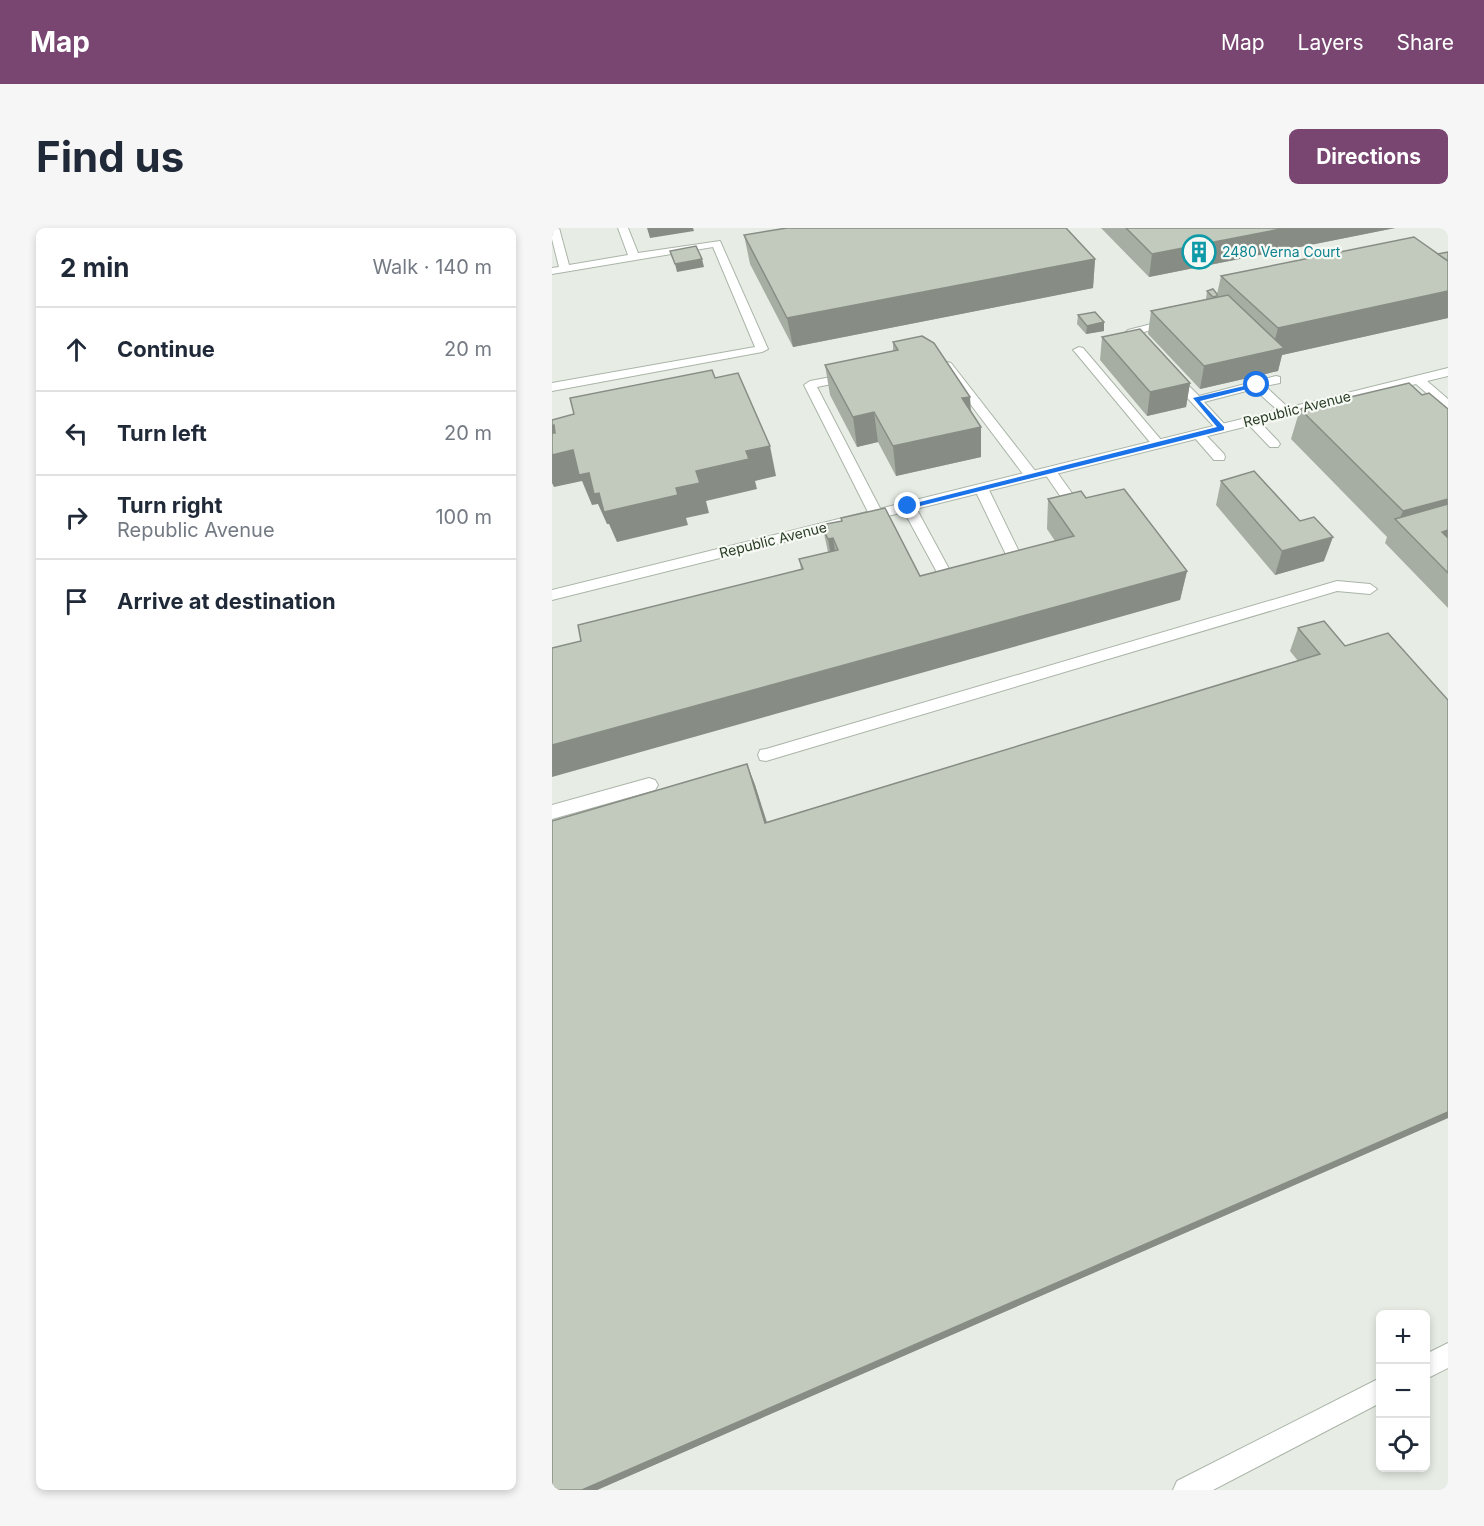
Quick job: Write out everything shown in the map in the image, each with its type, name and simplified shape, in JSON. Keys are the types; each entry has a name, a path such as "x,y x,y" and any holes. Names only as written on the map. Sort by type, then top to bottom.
{"street":[{"path":"554,228 565,269"},
{"path":"623,228 634,257"},
{"path":"552,271 634,257 714,239 762,349 552,387"},
{"path":"1149,350 1132,332 1180,320"},
{"path":"1079,350 1158,444"},
{"path":"931,360 942,358 1031,475"},
{"path":"1164,367 1222,428"},
{"name":"Republic Avenue","path":"552,595 1448,372"},
{"path":"865,374 810,386 876,514"},
{"path":"1418,379 1448,405"},
{"path":"1196,400 1276,380"},
{"path":"1257,385 1287,412"},
{"path":"1252,421 1274,444"},
{"path":"1198,434 1219,457"},
{"path":"1049,471 1082,518"},
{"path":"981,488 1020,568 996,573"},
{"path":"908,506 950,584 973,579"},
{"path":"766,755 1337,586 1370,589"},
{"path":"552,812 649,785"},
{"path":"1430,1364 1448,1355"},
{"path":"1186,1490 1376,1392"}],"building":[{"path":"787,228 1066,228 1095,259 787,318 744,235"},
{"path":"1126,228 1286,228 1152,254"},
{"path":"1414,237 1448,261 1448,291 1278,328 1221,276"},
{"path":"696,246 702,259 675,264 670,251"},
{"path":"1448,252 1448,261 1438,254"},
{"path":"1213,289 1217,296 1213,297 1207,291"},
{"path":"1228,295 1284,348 1204,366 1151,311"},
{"path":"1095,312 1104,322 1087,326 1078,315"},
{"path":"1140,329 1190,383 1150,392 1102,337"},
{"path":"922,336 934,343 970,397 962,398 981,427 893,446 874,412 853,417 825,365 898,350 893,342"},
{"path":"712,370 715,378 738,373 770,446 746,451 749,459 696,471 700,483 676,488 678,495 604,512 599,493 594,494 589,473 579,475 573,450 552,455 552,433 555,433 552,420 574,414 570,398"},
{"path":"1409,383 1422,395 1429,393 1448,409 1448,499 1403,511 1300,409"},
{"path":"1254,471 1300,521 1314,517 1333,537 1282,551 1221,481"},
{"path":"1124,489 1187,571 552,745 552,648 581,641 578,625 803,569 799,559 838,550 833,538 828,539 823,529 828,528 826,524 842,521 841,518 885,508 920,576 1074,536 1048,499 1081,491 1086,498"},
{"path":"1448,504 1448,530 1442,532 1448,538 1448,573 1395,519"},
{"path":"1324,621 1345,646 1388,633 1448,700 1448,1112 582,1490 552,1490 552,821 747,764 765,823 1320,654 1298,628"}],"place":[{"name":"2480 Verna Court","path":"1199,252"}],"route":[{"path":"908,506 1222,428 1196,400 1257,385"}]}
